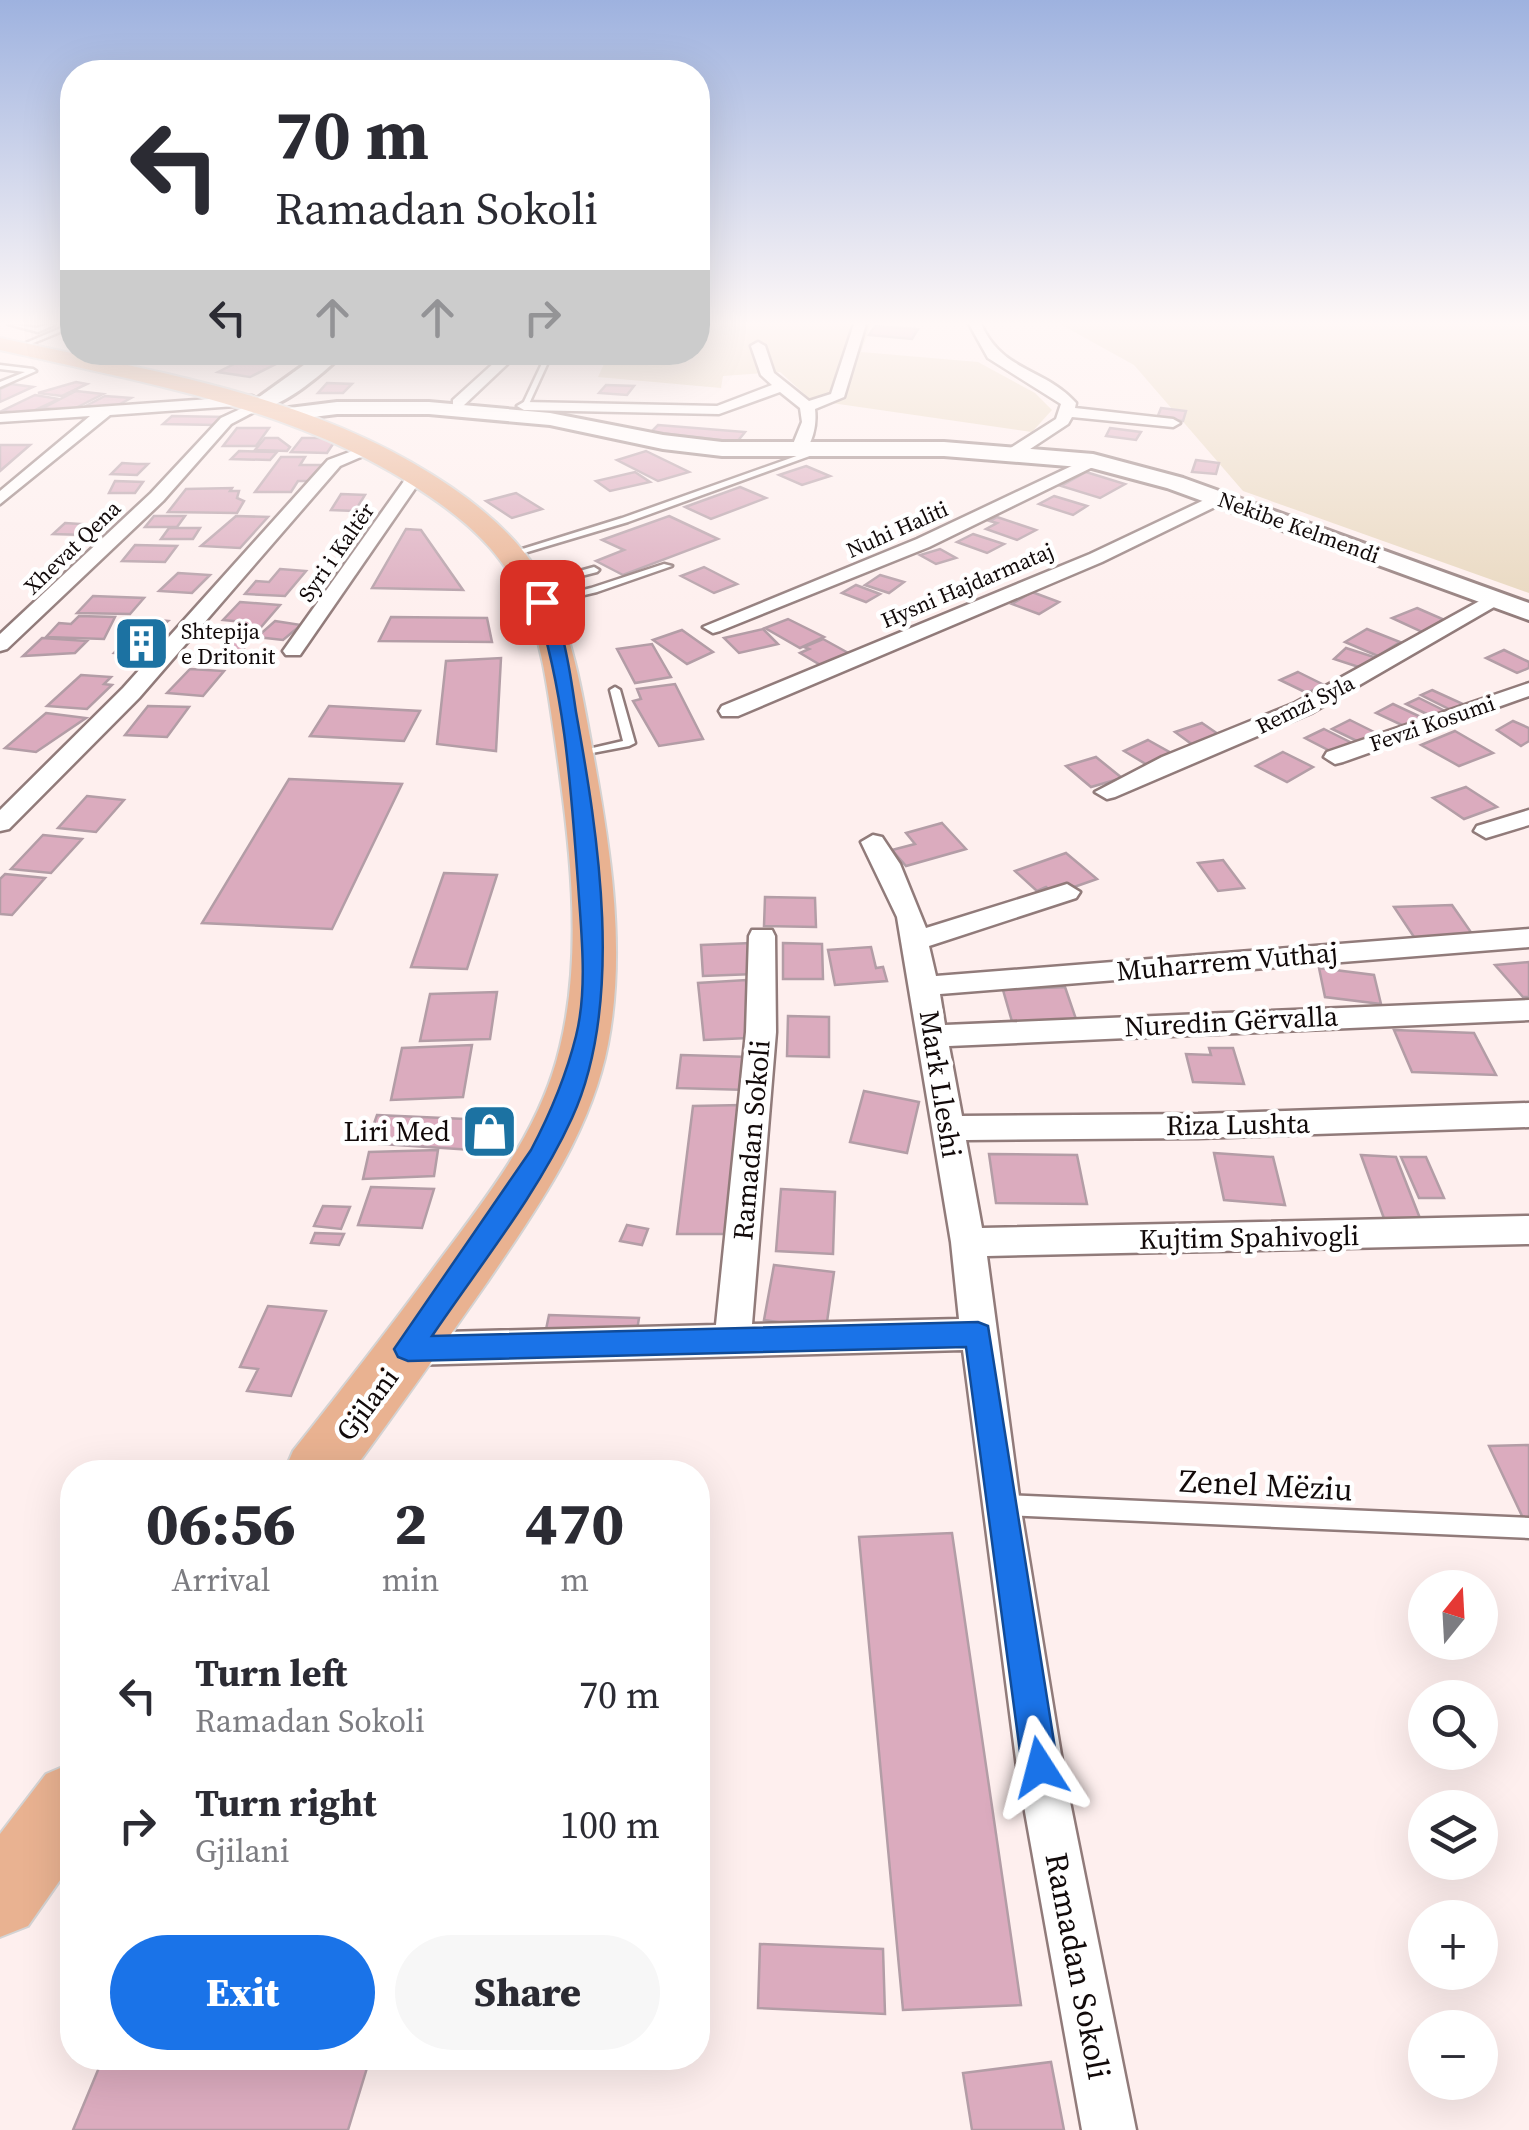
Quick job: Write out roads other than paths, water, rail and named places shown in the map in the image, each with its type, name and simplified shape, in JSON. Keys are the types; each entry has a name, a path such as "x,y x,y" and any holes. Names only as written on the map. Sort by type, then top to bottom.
{"main road":[{"name":"Gjilani","path":"310,423 369,450 415,477 484,526 529,580 556,642 576,755 589,897 592,996 578,1072 562,1116 539,1156 408,1349 324,1460"},
{"path":"0,1898 60,1816"}],"street":[{"path":"0,498 90,423"},
{"name":"Xhevat Qena","path":"0,645 130,524 225,423"},
{"name":"Nekibe Kelmendi","path":"573,423 689,446 751,451 825,448 1015,452 1093,461 1220,498 1529,612"},
{"path":"799,449 808,423"},
{"path":"1015,452 1058,423"},
{"path":"0,824 131,693 334,463 369,450"},
{"name":"Nuhi Haliti","path":"714,627 923,543 1093,461"},
{"name":"Syri i Kaltër","path":"292,651 415,477"},
{"name":"Hysni Hajdarmataj","path":"730,711 1006,592 1096,558 1220,498"},
{"name":"Remzi Syla","path":"1108,792 1302,708 1494,599"},
{"name":"Fevzi Kosumi","path":"1335,757 1529,689"},
{"path":"1486,830 1529,817"},
{"name":"Mark Lleshi","path":"873,842 898,886 916,941 968,1242 978,1334"},
{"path":"916,941 1067,892"},
{"name":"Ramadan Sokoli","path":"732,1343 762,1032 762,936"},
{"name":"Muharrem Vuthaj","path":"924,986 1529,938"},
{"name":"Nuredin Gërvalla","path":"933,1036 1529,1010"},
{"name":"Riza Lushta","path":"947,1128 1198,1126 1529,1115"},
{"name":"Kujtim Spahivogli","path":"968,1242 1529,1230"},
{"path":"408,1349 978,1334"},
{"name":"Ramadan Sokoli","path":"978,1334 1040,1767 1109,2130"}],"lane":[{"path":"529,580 624,520 825,448"},
{"path":"529,580 594,590 667,566"},
{"path":"529,580 594,570"},
{"path":"576,755 629,743 614,690"},
{"name":"Zenel Mëziu","path":"1000,1504 1529,1528"}],"place":[{"name":"Shtepija e Dritonit","path":"142,644"},
{"name":"Liri Med","path":"489,1131"}]}
